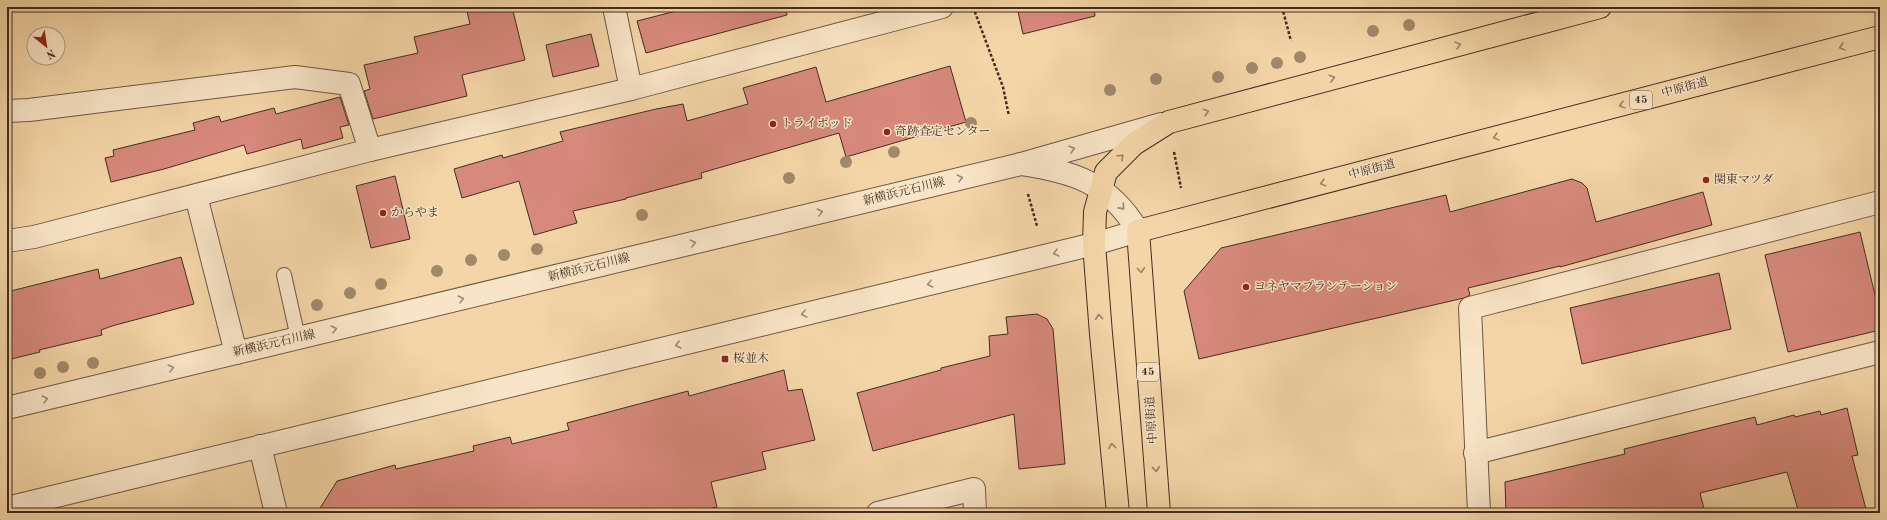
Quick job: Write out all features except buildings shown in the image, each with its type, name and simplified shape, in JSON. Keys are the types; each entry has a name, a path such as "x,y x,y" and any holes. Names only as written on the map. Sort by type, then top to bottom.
{"main road":[{"path":"1118,513 1094,244 1095,212 1100,189 1106,172 1134,144 1169,122 1600,7"},
{"name":"中原街道","path":"1159,513 1138,231 1880,37"}],"street":[{"path":"614,7 631,89"},
{"path":"7,241 34,237 370,150 631,89 942,7"},
{"path":"7,111 29,110 295,77 349,84 370,150"},
{"name":"新横浜元石川線","path":"7,408 1021,164 1169,122"},
{"path":"7,508 1094,244 1138,231 1128,214 1113,198 1100,189 1079,177 1053,169 1021,164"},
{"path":"196,196 236,353"},
{"path":"1480,513 1475,454 1470,308 1880,202"},
{"path":"1475,454 1880,352"},
{"path":"260,446 276,513"},
{"path":"878,513 974,489 975,513"}],"lane":[{"path":"284,275 298,338"}],"path":[{"path":"973,7 1003,87 1009,116"},
{"path":"1282,7 1291,41"},
{"path":"1173,150 1181,188"},
{"path":"1027,190 1036,226"}],"place":[{"name":"トライポッド","path":"773,124"},
{"name":"奇跡査定センター","path":"887,132"},
{"name":"関東マツダ","path":"1706,180"},
{"name":"からやま","path":"383,213"},
{"name":"ヨネヤマプランテーション","path":"1246,287"},
{"name":"桜並木","path":"725,359"}]}
